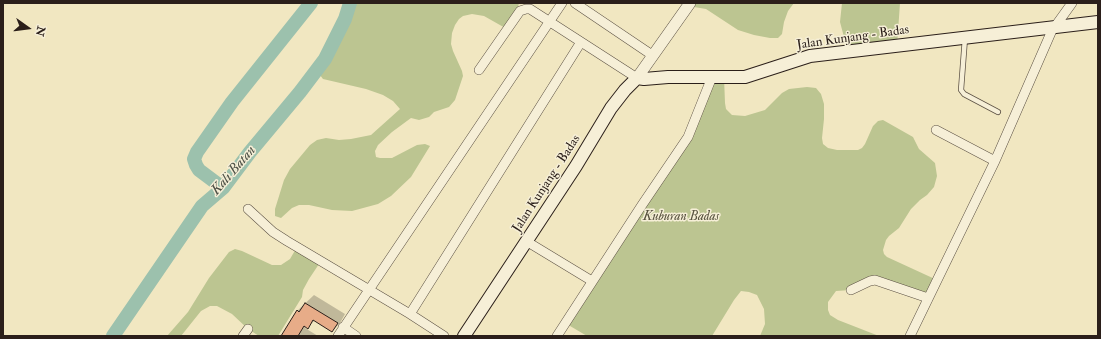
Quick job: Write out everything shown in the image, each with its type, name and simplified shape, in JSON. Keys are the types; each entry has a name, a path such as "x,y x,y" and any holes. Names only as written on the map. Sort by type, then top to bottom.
{"main road":[{"name":"Jalan Kunjang - Badas","path":"464,336 576,166 611,108 625,90 637,78 644,80 654,78 745,77 810,56 1098,22"}],"street":[{"path":"338,336 562,3"},
{"path":"575,3 652,55"},
{"path":"478,70 520,11 526,8 530,9 637,78 690,3"},
{"path":"910,336 995,160 1053,28 1072,3"},
{"path":"410,314 581,42"},
{"path":"557,336 688,137 712,77"},
{"path":"936,130 995,160"},
{"path":"248,209 273,232 444,336"},
{"path":"526,241 592,281"},
{"path":"852,290 875,280 928,298"},
{"path":"343,327 356,336"}],"lane":[{"path":"965,38 961,90 964,94 998,112"}],"green space":[{"path":"350,3 519,3 518,7 520,11 507,29 484,16 472,14 463,16 459,19 452,33 451,44 463,76 455,100 449,107 434,112 429,117 419,120 411,118 392,132 378,145 375,151 376,157 392,158 417,145 425,144 430,146 411,177 391,196 378,204 352,211 332,210 309,205 299,205 292,208 281,218 275,216 275,209 284,180 290,169 310,145 317,140 326,138 339,140 371,135 400,109 393,101 383,95 366,89 323,79 316,70 325,59 345,19"},
{"path":"690,3 794,3 788,11 782,34 778,38 770,38 738,30 706,9 688,6"},
{"path":"842,3 900,3 897,46 853,51 844,37 840,22"},
{"name":"Kuburan Badas","path":"712,77 724,77 726,109 732,115 745,116 765,110 782,93 789,89 807,87 816,88 821,94 824,104 822,138 823,144 828,148 837,150 858,150 862,148 873,126 878,121 883,120 913,137 919,149 935,163 937,176 934,187 911,209 899,228 889,236 883,250 887,257 937,280 928,298 880,281 851,290 836,291 828,302 828,310 830,315 838,320 879,336 760,336 765,324 764,309 757,295 741,291 712,336 587,336 565,323 676,156"},
{"path":"297,247 321,261 309,279 303,290 302,297 278,336 259,336 248,329 232,314 217,306 210,306 201,311 181,336 167,336 188,312 209,278 229,252 235,249 272,265 281,265 290,259"}],"building":[{"path":"305,303 338,323 332,332 313,320 308,329 304,326 298,336 281,336 297,310 299,312"}],"waterway":[{"path":"223,188 199,170 194,159 197,152 232,102 311,3"},
{"name":"Kali Batan","path":"113,336 202,206 223,188 325,59 345,19 350,3"}]}
